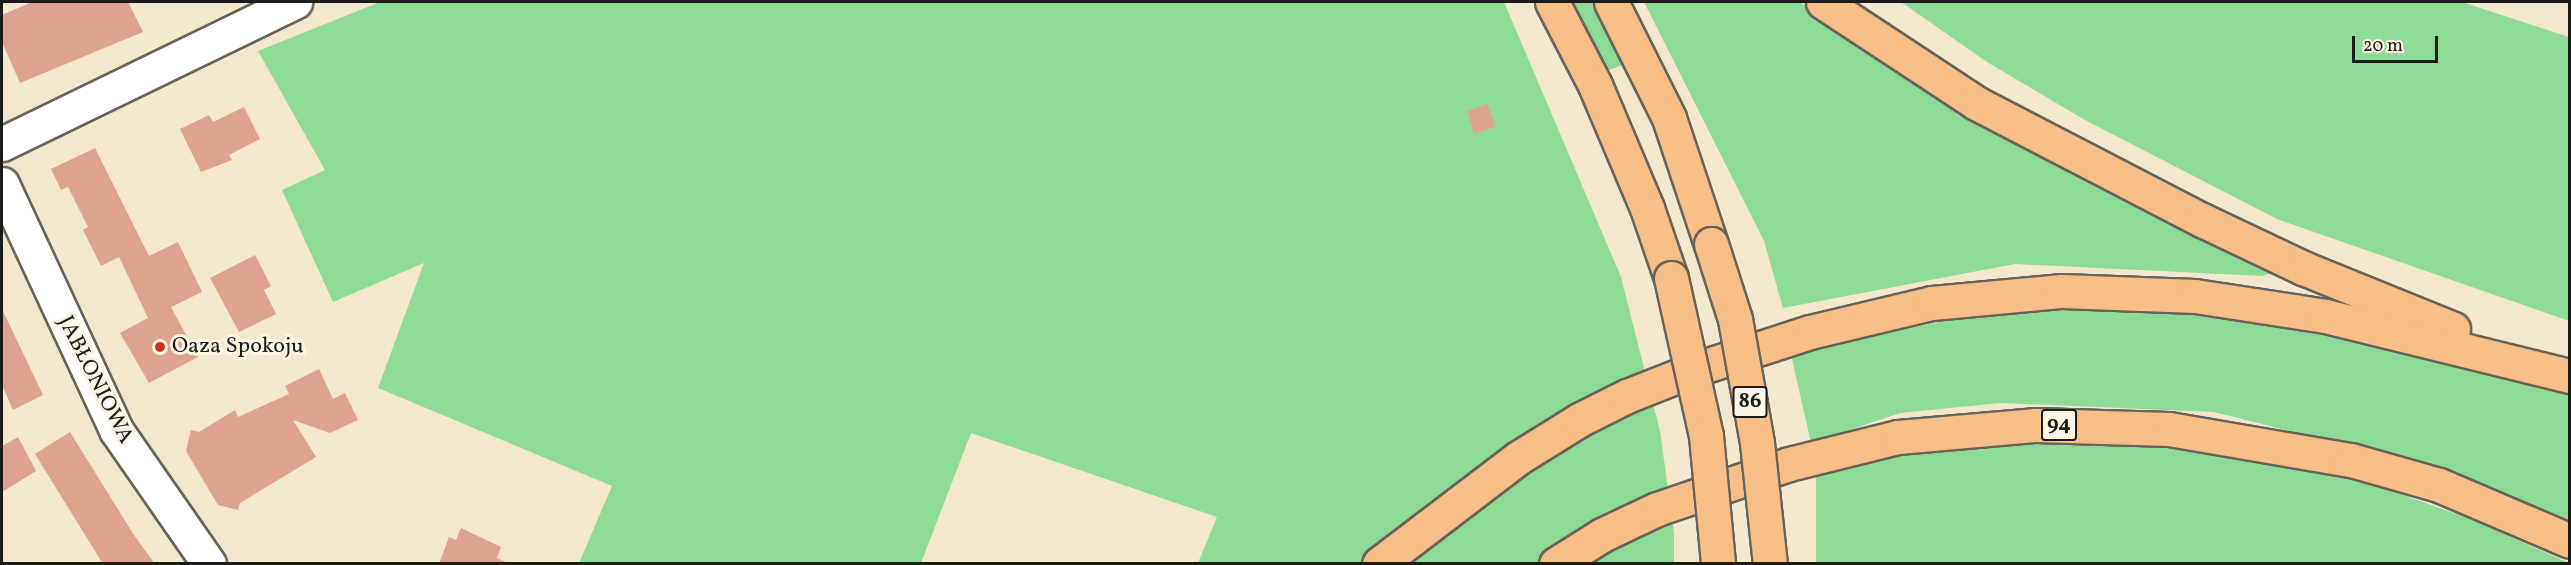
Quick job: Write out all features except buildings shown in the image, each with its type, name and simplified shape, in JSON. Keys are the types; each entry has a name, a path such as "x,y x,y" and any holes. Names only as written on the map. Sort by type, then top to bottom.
{"main road":[{"name":"86","path":"1552,2 1595,85 1647,208 1671,278 1706,436 1718,564"},
{"name":"86","path":"1611,2 1669,118 1711,244 1741,353 1757,443 1770,564"},
{"path":"1823,2 1976,103 2204,221 2303,268 2566,375"},
{"path":"1379,564 1518,458 1579,420 1627,396 1690,371 1810,332 1932,303 2062,291 2195,296 2325,316 2566,375"},
{"name":"94","path":"1556,564 1602,535 1657,509 1789,464 1898,437 2026,425 2169,429 2351,460 2439,485 2570,541"}],"street":[{"path":"2,144 295,2"},
{"name":"JABŁONIOWA","path":"2,184 116,430 209,564"}],"green space":[{"path":"380,2 1504,2 1621,277 1660,431 1674,532 1674,563 1198,563 1217,517 971,433 921,563 579,563 612,486 378,388 424,263 333,302 282,190 325,170 258,51"},
{"path":"1573,2 1595,2 1622,65 1607,71"},
{"path":"1644,2 1799,2 1980,116 2277,271 2262,276 2015,264 1783,308 1764,241"},
{"path":"1901,2 2462,2 2569,37 2569,321 2277,219 2085,120 1987,62"},
{"path":"2047,310 2194,311 2387,347 2569,392 2569,520 2403,459 2214,412 2000,403 1900,413 1811,443 1791,355 1952,319"},
{"path":"2033,441 2142,443 2344,474 2473,520 2569,563 1816,563 1816,473 1902,452"}],"place":[{"name":"Oaza Spokoju","path":"160,347"}]}
